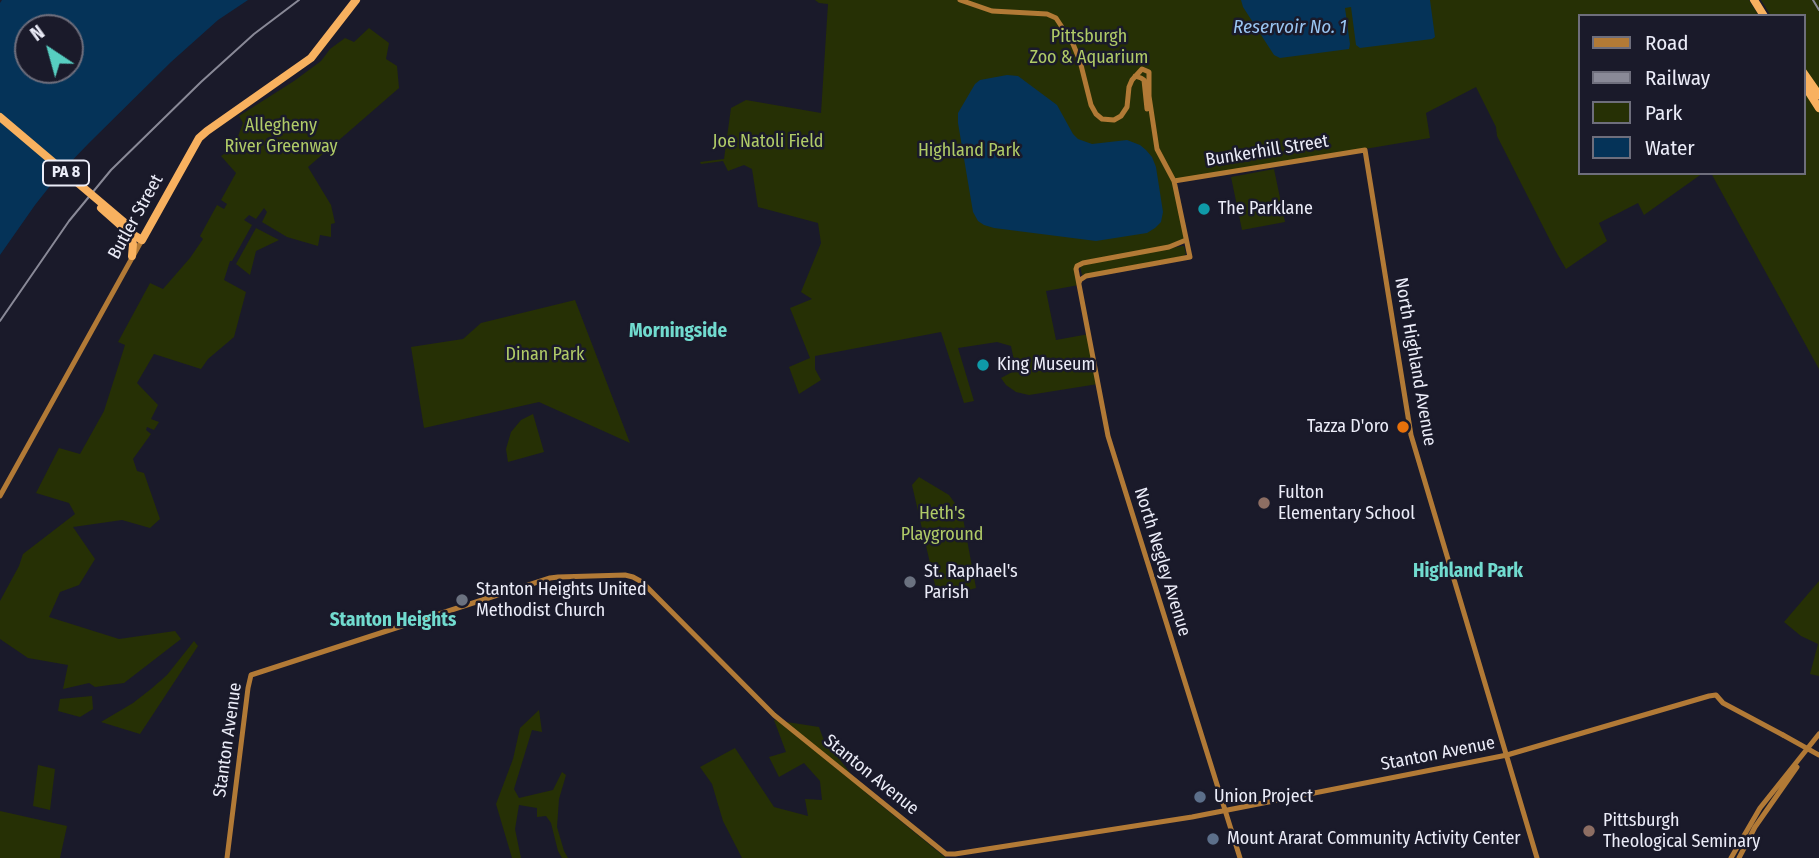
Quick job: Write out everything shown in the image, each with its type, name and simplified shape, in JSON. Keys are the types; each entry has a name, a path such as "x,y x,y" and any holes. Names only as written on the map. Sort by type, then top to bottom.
{"highway":[{"name":"Butler Street","path":"134,233 151,222 202,135 308,61 356,0"},
{"path":"1805,75 1819,96"},
{"path":"1805,86 1819,108"},
{"name":"PA 8","path":"0,117 134,233"},
{"name":"PA 8","path":"0,124 134,233"},
{"path":"132,256 134,233"}],"main road":[{"path":"960,0 992,11 1047,14 1056,18 1081,62 1091,105 1105,120 1114,120 1124,114 1130,83 1142,69 1148,71 1152,125"},
{"path":"1079,283 1086,276 1189,257 1174,181 1158,152 1145,101 1144,80 1135,76"},
{"name":"Bunkerhill Street","path":"1174,181 1365,150"},
{"name":"North Highland Avenue","path":"1365,150 1411,435 1537,858"},
{"name":"North Negley Avenue","path":"1186,240 1169,247 1083,263 1076,269 1108,436 1240,858"},
{"name":"Butler Street","path":"0,496 132,256"},
{"name":"Stanton Avenue","path":"227,858 251,675 550,578 578,575 625,575 642,582 774,715 946,853 1002,847 1225,810 1507,755 1716,695 1723,703 1819,755"},
{"path":"1731,858 1760,808 1819,734"},
{"path":"1739,858 1766,811 1819,739"}],"green space":[{"name":"Highland Park","path":"815,0 1749,0 1758,14 1577,14 1577,175 1700,175 1644,215 1638,203 1599,223 1607,241 1566,269 1497,136 1496,127 1476,87 1426,113 1430,138 1175,181 1186,240 1169,247 1077,266 1079,285 1046,291 1056,340 1089,334 1098,384 1029,395 1016,392 1001,378 1016,370 1011,346 997,342 958,348 974,401 964,403 941,332 815,356 815,369 821,380 799,394 789,367 810,358 790,308 812,299 801,292 821,243 818,223 758,207 752,169 744,165 728,171 723,161 700,162 724,159 731,108 746,100 821,113 828,4"},
{"path":"1761,0 1819,0 1819,90 1805,69 1805,14 1770,14"},
{"name":"Allegheny River Greenway","path":"369,28 389,43 386,59 397,66 399,88 308,167 331,205 335,223 331,224 331,237 320,235 318,246 287,237 262,222 267,212 264,208 256,219 249,215 244,220 252,225 230,261 224,280 246,292 234,337 208,359 201,369 154,354 137,383 158,405 151,419 159,422 154,430 147,427 146,430 151,434 133,459 137,471 144,473 160,519 150,528 122,520 73,527 95,559 79,585 60,592 49,617 119,639 175,631 181,639 124,683 95,687 89,683 63,689 68,665 28,658 0,639 0,601 23,554 75,514 69,503 36,493 59,448 80,454 104,411 125,345 118,342 150,283 163,289 203,239 200,236 217,205 224,209 227,204 221,200 236,173 221,156 234,147 243,123 239,116 294,81 321,61 330,49 345,38 354,42"},
{"path":"1805,89 1819,112 1819,369 1712,175 1805,175"},
{"path":"1274,169 1285,222 1242,230 1231,177"},
{"path":"256,228 279,240 256,251 250,275 236,264"},
{"path":"1184,246 1186,254 1183,256 1082,275 1080,266 1086,264"},
{"name":"Dinan Park","path":"575,300 630,443 539,402 424,428 411,347 463,339 481,323"},
{"path":"533,414 544,452 508,462 506,449 511,432 521,420"},
{"name":"Heth's Playground","path":"919,477 949,495 962,513 976,588 938,598 912,485"},
{"path":"1819,581 1819,676 1810,674 1818,644 1801,636 1784,622"},
{"path":"194,641 198,646 140,734 101,722 151,689 167,675"},
{"path":"92,696 93,709 80,717 58,711 60,699"},
{"path":"539,710 542,732 532,730 514,789 519,798 553,790 562,772 566,775 559,799 557,827 568,858 562,858 558,851 551,823 546,816 537,817 537,808 519,805 515,829 521,858 512,858 496,804 513,759 520,728"},
{"path":"774,720 819,727 823,738 865,792 946,858 742,858 723,821 712,784 700,767 735,748 774,807 808,816 805,799 822,800 820,781 804,763 779,777 769,757 786,752"},
{"path":"38,765 55,769 50,810 33,806"},
{"path":"0,811 67,826 60,858 0,858"}],"water":[{"path":"2,0 248,0 218,20 171,62 89,143 61,172 0,255"},
{"name":"Reservoir No. 1","path":"1241,0 1430,0 1435,37 1360,48 1356,45 1351,7 1345,8 1349,49 1280,58 1274,55"},
{"path":"1007,75 1018,76 1057,105 1078,139 1092,144 1127,140 1146,150 1156,167 1163,212 1161,222 1147,233 1096,241 994,228 978,221 973,212 958,113 980,80"}],"railway":[{"path":"0,321 69,221 111,170 254,34 299,0"},
{"path":"1813,0 1819,10"}],"place":[{"name":"The Parklane","path":"1204,209"},
{"name":"King Museum","path":"983,365"},
{"name":"Tazza D'oro","path":"1403,427"},
{"name":"Fulton Elementary School","path":"1264,503"},
{"name":"St. Raphael's Parish","path":"910,582"},
{"name":"Stanton Heights United Methodist Church","path":"462,600"},
{"name":"Union Project","path":"1200,797"},
{"name":"Pittsburgh Theological Seminary","path":"1589,831"},
{"name":"Mount Ararat Community Activity Center","path":"1213,839"}],"district":[{"name":"Morningside","path":"678,332"},
{"name":"Highland Park","path":"1468,572"},
{"name":"Stanton Heights","path":"393,621"}],"park label":[{"name":"Pittsburgh Zoo & Aquarium","path":"1089,47"},
{"name":"Joe Natoli Field","path":"768,142"}]}
